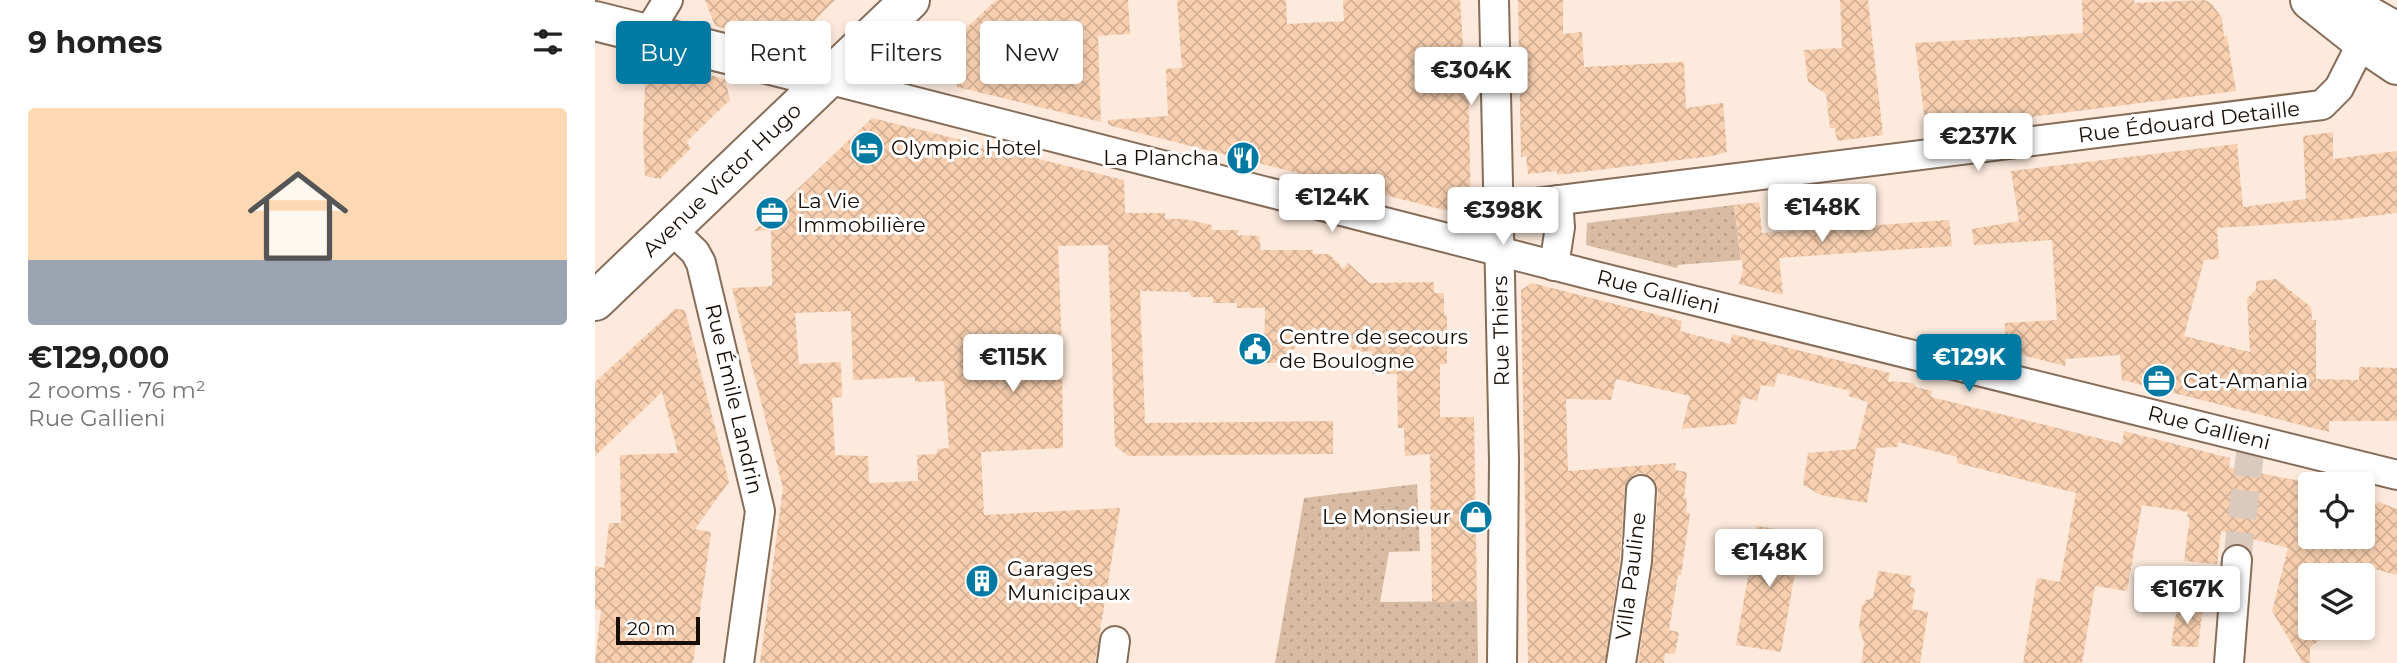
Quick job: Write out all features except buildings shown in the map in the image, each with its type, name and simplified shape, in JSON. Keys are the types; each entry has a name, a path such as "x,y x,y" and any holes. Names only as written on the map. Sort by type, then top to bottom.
{"street":[{"path":"655,21 669,0"},
{"name":"Avenue Victor Hugo","path":"831,75 910,0"},
{"name":"Rue Thiers","path":"1494,0 1504,461 1502,663"},
{"path":"2310,0 2378,31"},
{"path":"2340,0 2378,31 2397,65"},
{"name":"Rue Gallieni","path":"595,20 616,26"},
{"name":"Rue Édouard Detaille","path":"1498,216 1536,203 1558,200 2322,104 2339,88 2378,31"},
{"name":"Rue Gallieni","path":"831,80 1554,266 2397,475"},
{"name":"Avenue Victor Hugo","path":"595,301 822,84"},
{"path":"1554,266 1560,227 1558,200"},
{"path":"1472,244 1498,216"},
{"name":"Rue Émile Landrin","path":"672,230 695,252 705,276 760,510 739,663"},
{"name":"Villa Pauline","path":"1621,663 1637,561 1641,490"},
{"path":"2229,663 2237,561"}],"shaded area":[{"path":"1734,205 1741,260 1678,265 1677,268 1586,245 1587,223"},
{"path":"1417,484 1420,551 1389,552 1380,602 1477,601 1478,663 1275,663 1304,498"}],"tunnel":[{"path":"2237,560 2252,438"}],"place":[{"name":"Olympic Hotel","path":"867,148"},
{"name":"La Plancha","path":"1243,158"},
{"name":"La Vie Immobilière","path":"772,213"},
{"name":"Centre de secours de Boulogne","path":"1255,349"},
{"name":"Cat-Amania","path":"2159,381"},
{"name":"Le Monsieur","path":"1476,517"},
{"name":"Garages Municipaux","path":"982,581"}]}
